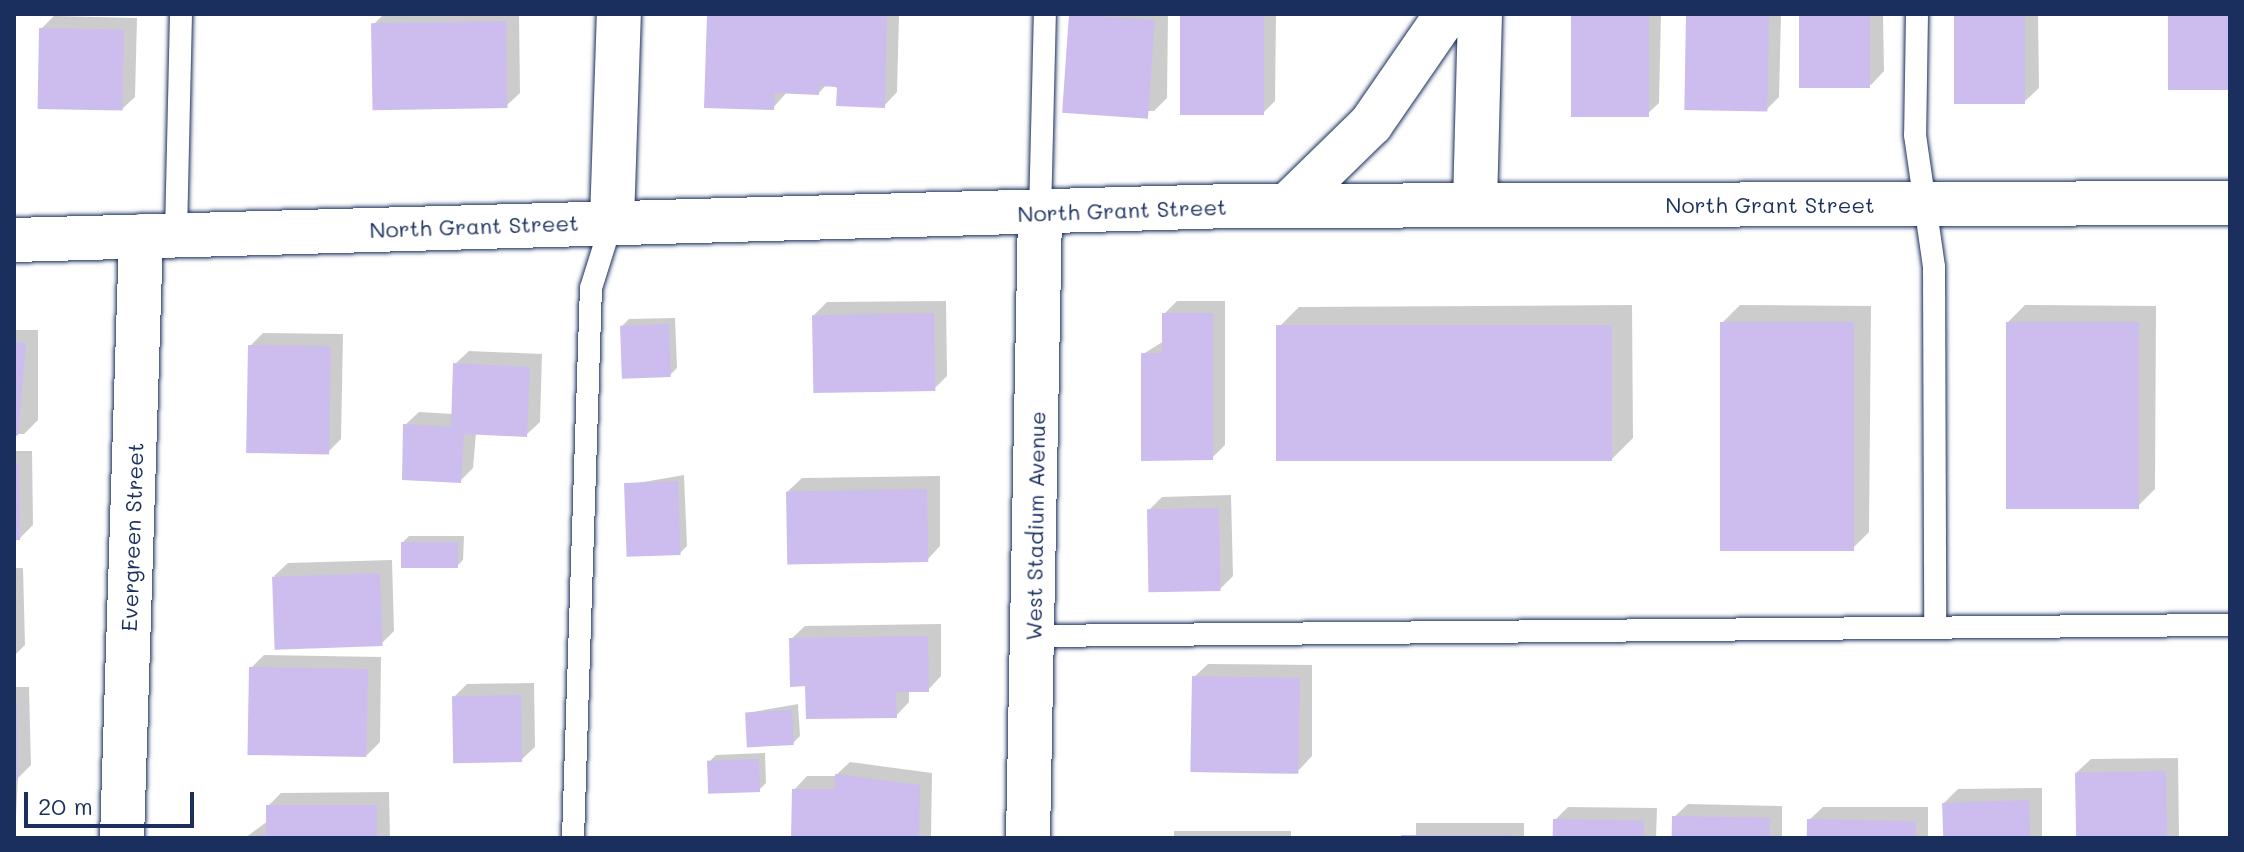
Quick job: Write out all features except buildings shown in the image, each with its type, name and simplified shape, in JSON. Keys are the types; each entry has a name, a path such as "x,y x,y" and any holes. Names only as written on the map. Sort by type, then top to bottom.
{"street":[{"path":"612,221 619,14"},
{"path":"1288,205 1371,124 1447,14"},
{"path":"1475,204 1480,14"},
{"name":"North Grant Street","path":"14,240 612,221 1040,214 1288,205 2230,203"},
{"name":"West Stadium Avenue","path":"1028,838 1040,214"},
{"name":"Evergreen Street","path":"122,838 158,235"}],"lane":[{"path":"158,235 181,14"},
{"path":"1040,214 1045,14"},
{"path":"1917,14 1915,135 1934,267 1935,625"},
{"path":"573,838 591,288 612,221"},
{"path":"1033,636 1935,625 2230,625"}]}
